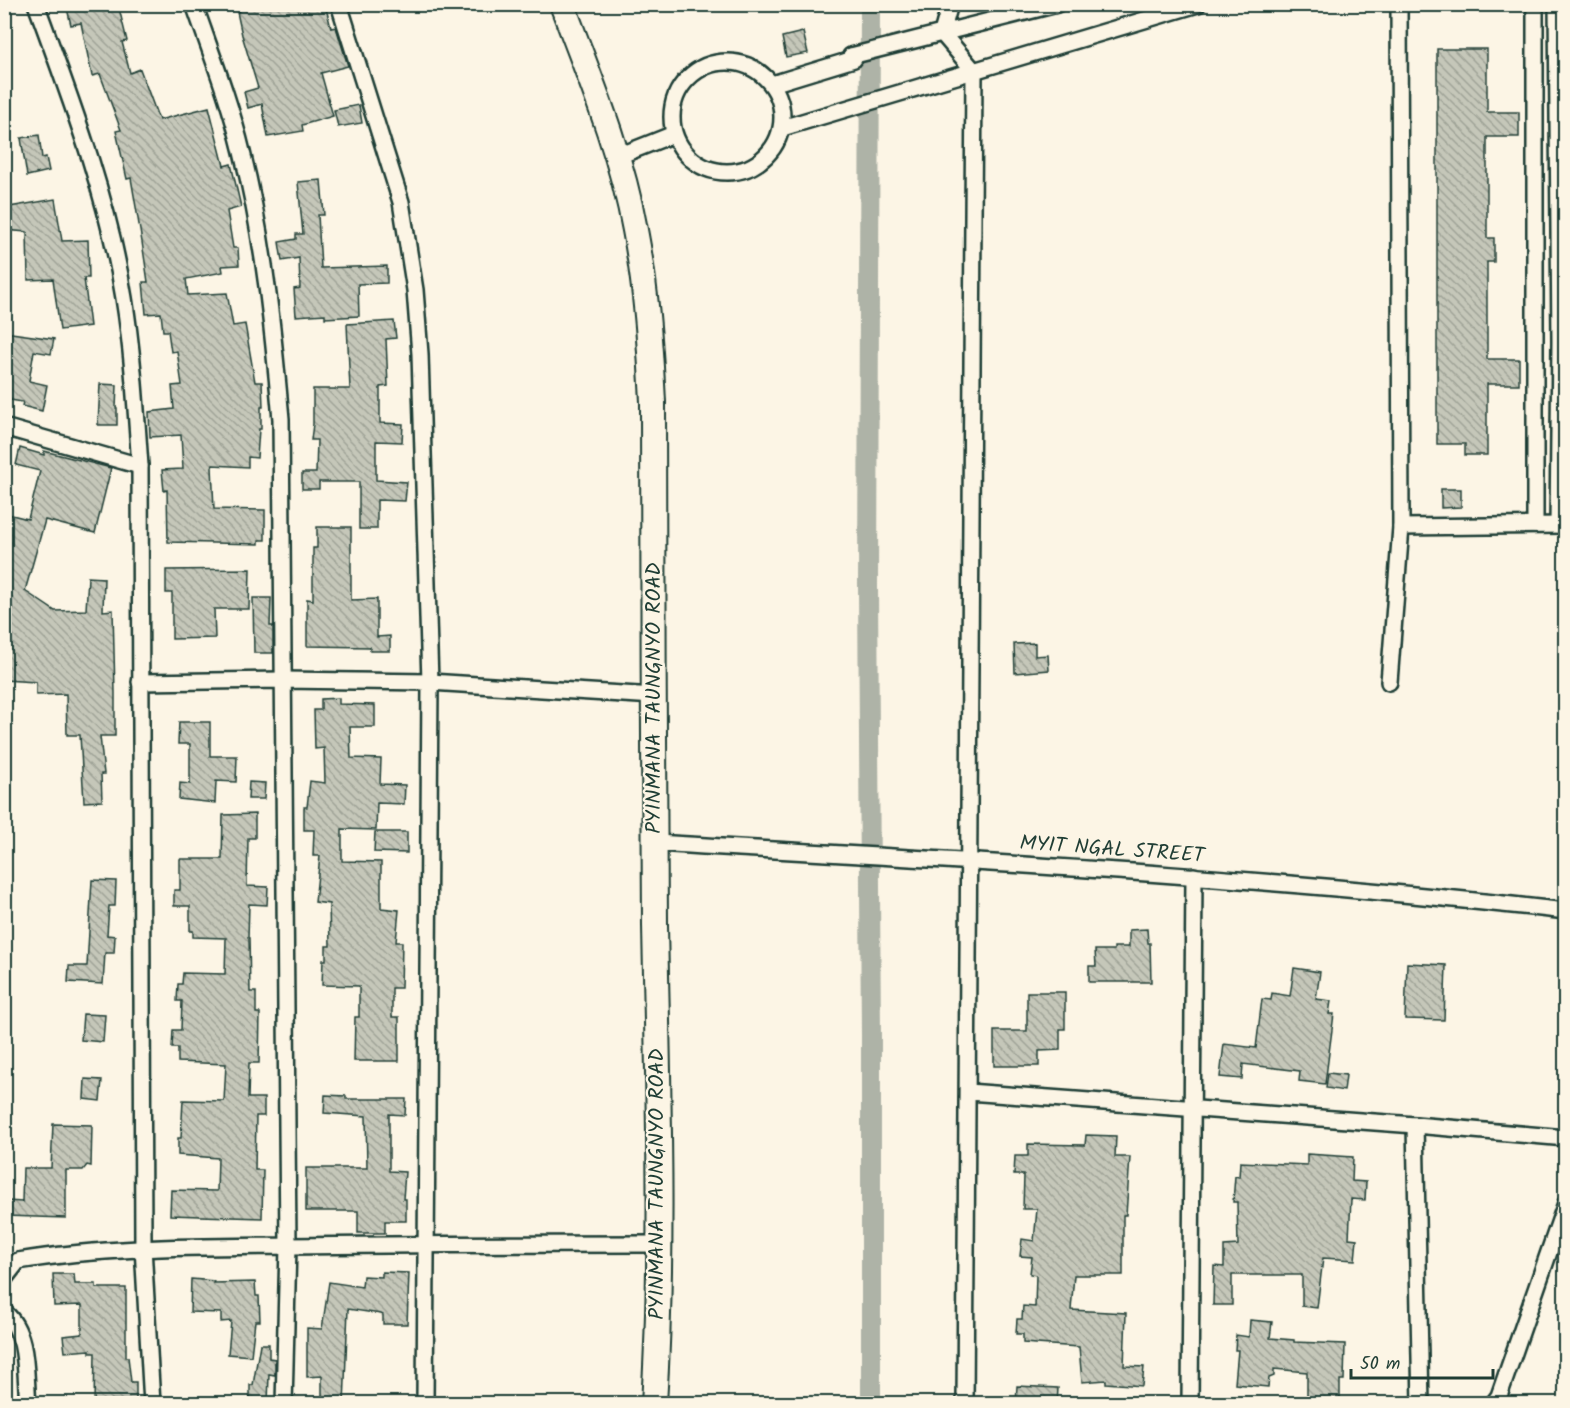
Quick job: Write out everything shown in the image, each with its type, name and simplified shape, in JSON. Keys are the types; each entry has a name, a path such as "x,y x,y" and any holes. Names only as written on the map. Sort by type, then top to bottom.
{"main road":[{"name":"PYINMANA TAUNGNYO ROAD","path":"562,4 596,95 635,228 650,340 653,402 654,843 660,1244 658,1346 654,1404"}],"street":[{"path":"36,4 89,150 122,286 131,350 140,466 143,1247 152,1404"},
{"path":"194,4 230,109 255,211 274,340 281,419 288,1246 284,1404"},
{"path":"339,4 401,201 415,290 420,354 430,682 425,1404"},
{"path":"942,33 950,4"},
{"path":"772,84 942,33 1057,4"},
{"path":"782,128 1198,4"},
{"path":"1389,682 1401,527 1399,4"},
{"path":"1535,4 1535,525"},
{"path":"1401,527 1562,525 1559,405 1557,4"},
{"path":"942,33 974,71 965,1404"},
{"path":"727,61 745,64 760,72 772,84 782,105 782,128 775,145 764,159 748,169 730,173 712,171 696,163 682,150 674,134 671,117 674,100 682,84 694,71 710,64 727,61"},
{"path":"1534,94 1557,92"},
{"path":"616,158 674,134"},
{"path":"1536,152 1558,151"},
{"path":"1536,342 1560,342"},
{"path":"1535,408 1559,405"},
{"path":"4,427 140,466"},
{"path":"140,682 283,680 430,682 655,696"},
{"name":"MYIT NGAL STREET","path":"654,843 1194,876 1566,911"},
{"path":"1190,1404 1194,876"},
{"path":"968,1092 1566,1138"},
{"path":"1415,1125 1421,1404"},
{"path":"1498,1401 1566,1203"},
{"path":"4,1279 18,1261 143,1247 660,1244"},
{"path":"4,1312 14,1321 22,1342 28,1404"}],"building":[{"path":"66,4 118,4 127,41 122,42 130,73 140,69 159,120 209,107 224,166 231,164 241,207 227,211 233,248 238,248 239,265 222,266 223,272 186,279 188,295 227,293 233,326 245,324 255,382 262,382 263,407 261,407 257,458 248,457 248,467 213,465 212,467 214,509 265,510 265,540 259,540 259,544 168,542 167,490 164,491 162,470 183,469 181,435 150,437 149,412 174,409 172,386 182,385 177,351 171,352 168,331 163,331 161,313 146,314 143,282 148,282 131,178 127,179 116,131 121,130 100,74 92,76 81,23 71,25"},
{"path":"238,4 325,4 331,28 336,27 348,66 321,73 333,116 302,125 303,131 268,137 262,104 248,108 244,92 258,88 242,35 237,12 240,11"},
{"path":"803,32 808,53 786,57 782,37"},
{"path":"1437,49 1487,49 1487,112 1519,112 1519,137 1487,137 1487,238 1494,238 1494,262 1487,262 1487,359 1519,359 1519,384 1487,384 1487,455 1465,455 1465,444 1437,444"},
{"path":"359,105 362,123 338,127 334,110"},
{"path":"39,135 42,158 46,157 49,171 27,176 21,138"},
{"path":"321,180 324,215 318,215 321,268 387,266 387,283 358,284 359,316 325,318 325,314 296,316 294,289 300,288 299,258 282,261 279,242 296,239 296,234 303,234 298,182"},
{"path":"55,199 62,241 88,240 89,278 84,278 90,326 60,330 53,279 28,280 27,232 4,230 4,208"},
{"path":"394,321 396,338 386,339 388,386 380,387 380,423 403,424 402,442 376,441 376,480 407,482 405,501 377,500 377,529 359,529 359,482 319,482 319,489 302,489 302,473 316,473 317,440 311,440 313,389 350,389 347,324"},
{"path":"4,332 54,339 51,354 34,351 29,381 47,385 42,411 22,406 23,402 4,399"},
{"path":"100,384 117,385 117,425 98,425"},
{"path":"20,448 44,455 44,451 111,468 95,533 45,520 25,591 55,611 86,610 88,577 104,578 103,611 113,610 115,736 100,736 104,774 101,774 102,801 84,802 80,735 67,735 66,694 36,695 36,682 4,680 4,513 28,519 40,471 16,465"},
{"path":"1441,489 1461,489 1461,507 1441,508"},
{"path":"317,527 351,527 351,600 377,599 377,637 390,636 390,651 370,651 370,647 307,646 307,599 313,600 313,548 317,548"},
{"path":"250,569 249,609 214,609 215,638 172,639 172,593 166,593 166,570"},
{"path":"253,598 271,598 270,626 273,626 273,653 254,653"},
{"path":"1035,643 1035,656 1048,655 1049,670 1015,673 1014,644"},
{"path":"339,698 339,704 375,705 375,727 350,727 351,758 381,759 380,784 405,785 404,804 377,803 376,830 342,829 342,861 381,862 381,908 399,910 396,942 402,942 401,988 392,988 392,1017 399,1017 399,1061 354,1061 355,1017 359,1017 359,986 322,985 323,960 326,960 326,946 330,946 329,904 315,902 320,856 313,856 314,830 304,830 304,807 307,807 310,781 325,783 324,748 315,749 314,710 321,710 321,699"},
{"path":"179,722 210,722 210,756 237,756 236,782 216,781 215,803 179,799 180,783 190,784 190,744 178,744"},
{"path":"249,782 265,783 264,799 248,799"},
{"path":"255,814 255,838 248,838 247,886 268,887 267,905 249,904 250,992 256,992 256,1013 260,1013 259,1063 249,1063 248,1098 264,1098 264,1116 256,1116 255,1170 263,1170 262,1218 170,1215 171,1190 217,1191 218,1158 178,1155 178,1138 181,1138 183,1100 224,1101 226,1064 178,1062 178,1048 172,1048 173,1030 181,1030 182,1001 177,1001 178,984 182,984 183,973 225,974 226,938 193,937 193,931 190,931 190,906 174,906 174,890 180,890 180,859 222,859 223,815"},
{"path":"375,832 407,832 407,853 374,852"},
{"path":"92,880 116,881 115,906 109,906 107,935 115,936 114,953 105,953 103,984 68,982 69,966 87,966"},
{"path":"1147,929 1148,943 1150,943 1151,982 1089,982 1089,966 1096,966 1095,950 1129,947 1129,930"},
{"path":"1407,963 1446,965 1444,1020 1405,1019"},
{"path":"1294,968 1320,972 1316,999 1331,1001 1329,1014 1334,1014 1325,1084 1299,1081 1300,1071 1243,1064 1242,1079 1220,1077 1224,1044 1256,1048 1262,999 1271,1000 1272,993 1290,996"},
{"path":"1027,992 1065,992 1065,1029 1060,1029 1060,1050 1039,1051 1039,1066 994,1066 994,1031 1027,1031"},
{"path":"83,1014 105,1015 103,1042 81,1040"},
{"path":"1328,1073 1346,1075 1344,1091 1326,1088"},
{"path":"85,1079 102,1080 100,1101 84,1099"},
{"path":"325,1095 346,1096 346,1099 406,1099 405,1115 389,1114 389,1171 405,1172 403,1199 406,1199 406,1221 385,1221 385,1233 358,1233 358,1211 306,1211 306,1168 367,1168 366,1116 324,1113"},
{"path":"53,1124 92,1125 91,1166 87,1165 83,1170 66,1170 66,1218 6,1216 8,1201 22,1202 23,1168 51,1168"},
{"path":"1086,1135 1116,1136 1115,1157 1130,1157 1126,1215 1123,1215 1123,1275 1074,1275 1071,1310 1126,1313 1124,1366 1144,1367 1142,1386 1106,1383 1106,1380 1082,1382 1079,1347 1023,1343 1023,1334 1016,1334 1017,1319 1022,1319 1023,1306 1035,1307 1036,1275 1030,1274 1032,1257 1020,1256 1022,1239 1034,1241 1037,1209 1023,1209 1024,1175 1014,1175 1015,1156 1028,1156 1028,1144 1085,1145"},
{"path":"1307,1154 1353,1157 1352,1181 1366,1182 1365,1200 1351,1199 1349,1238 1357,1239 1355,1260 1323,1258 1317,1308 1302,1306 1302,1275 1232,1275 1232,1305 1213,1305 1214,1266 1224,1267 1224,1246 1238,1245 1237,1202 1233,1202 1235,1176 1239,1177 1240,1162 1307,1165"},
{"path":"382,1272 409,1273 407,1324 383,1324 381,1314 348,1309 344,1404 322,1404 322,1376 307,1377 307,1328 322,1329 329,1282 362,1287 363,1276 382,1277"},
{"path":"53,1274 74,1274 75,1284 96,1284 96,1288 126,1288 126,1357 128,1357 131,1382 136,1382 136,1401 112,1400 112,1404 94,1404 95,1353 90,1353 90,1350 65,1352 63,1336 82,1334 82,1305 54,1306"},
{"path":"191,1279 214,1281 213,1283 255,1282 256,1296 259,1296 260,1321 255,1321 251,1356 228,1354 231,1321 221,1322 221,1313 190,1312"},
{"path":"1250,1320 1272,1322 1270,1338 1294,1340 1294,1342 1345,1344 1344,1380 1340,1380 1340,1404 1307,1404 1307,1372 1274,1369 1274,1376 1269,1378 1268,1387 1235,1384 1238,1350 1235,1350 1236,1335 1249,1337"},
{"path":"260,1344 269,1344 269,1358 275,1359 275,1375 269,1374 268,1404 250,1404 250,1385 253,1385"},
{"path":"1017,1386 1058,1388 1057,1404 1016,1404"}],"waterway":[{"path":"870,4 868,587 871,1404"}]}
